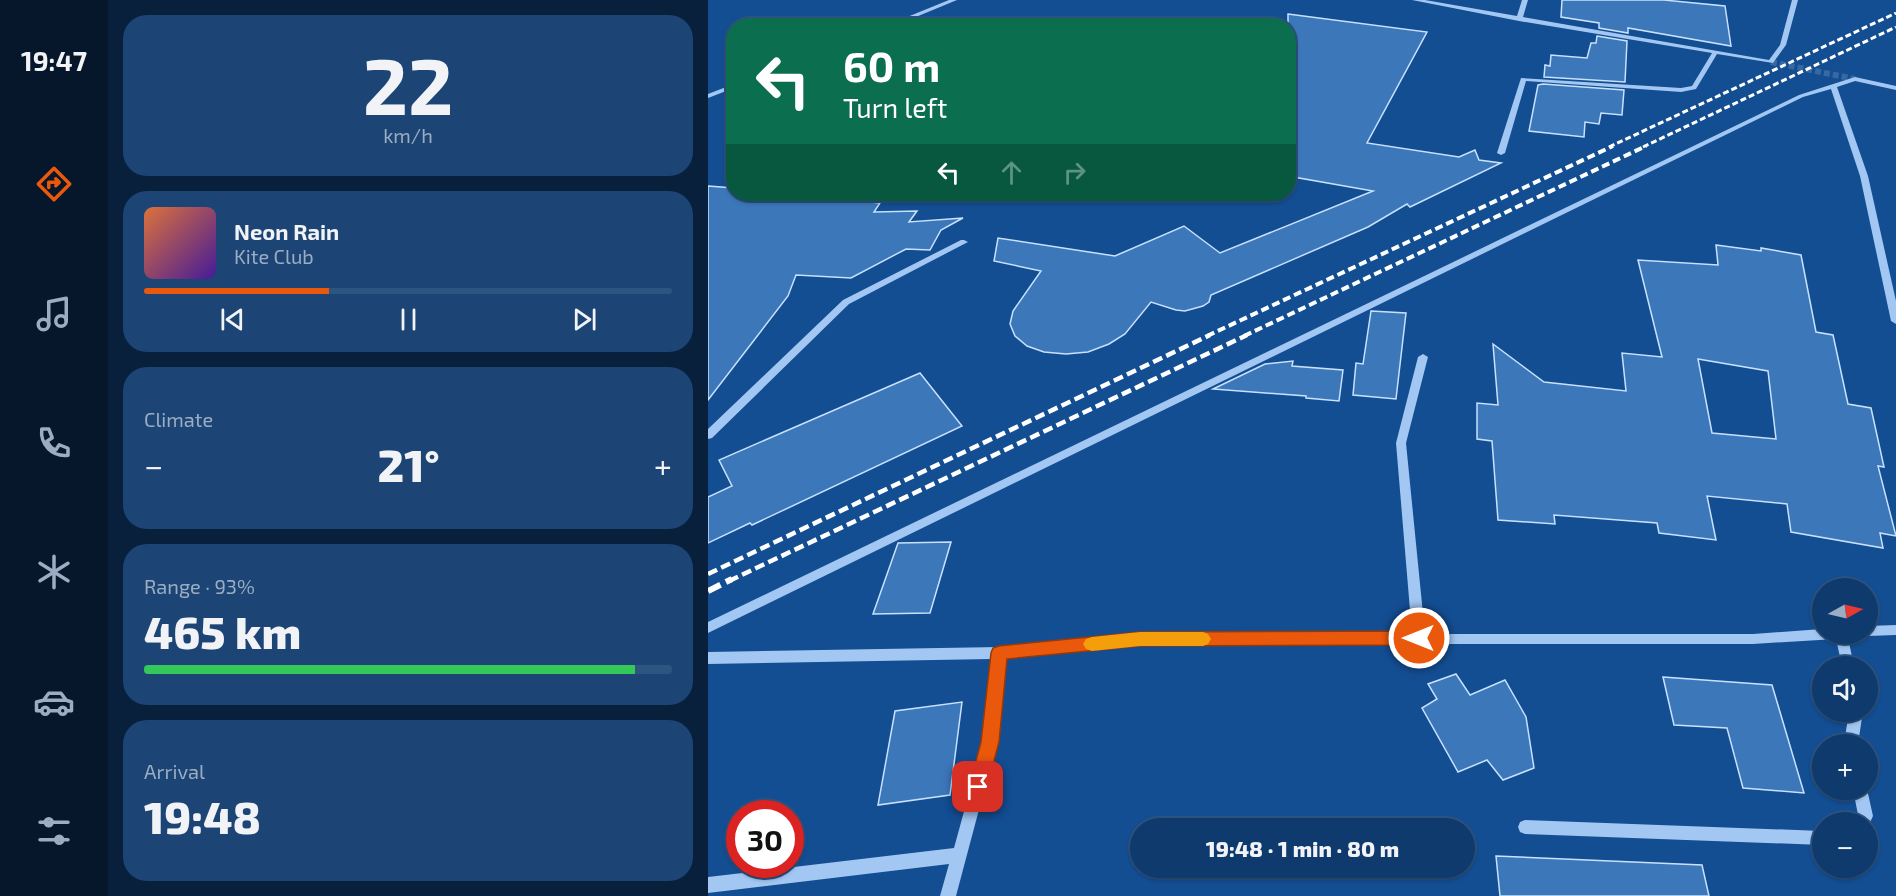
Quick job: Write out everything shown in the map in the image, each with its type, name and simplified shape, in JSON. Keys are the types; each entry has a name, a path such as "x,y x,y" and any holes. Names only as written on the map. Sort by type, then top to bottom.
{"street":[{"path":"908,18 954,0"},
{"path":"1415,0 1771,62 1782,45 1795,0"},
{"path":"1519,19 1525,0"},
{"path":"1501,153 1522,79 1681,90 1695,88 1715,53"},
{"path":"708,628 1801,96 1855,79 1896,88"},
{"path":"708,86 726,86"},
{"path":"1834,87 1864,176 1896,321"},
{"path":"708,96 726,88"},
{"path":"708,435 846,302 964,242"},
{"path":"1419,638 1401,443 1423,357"},
{"path":"1878,631 1896,630"},
{"path":"708,658 999,653 1140,639 1753,639 1812,635"},
{"path":"948,896 990,742 999,653"},
{"path":"1525,827 1812,838"},
{"path":"708,885 959,855"}],"building":[{"path":"1562,0 1664,0 1725,6 1731,46 1628,28 1628,33 1599,28 1599,23 1561,17"},
{"path":"1288,14 1427,32 1367,143 1459,157 1475,150 1479,160 1501,163 1410,207 1407,204 1368,227 1211,295 1209,302 1203,306 1185,311 1151,302 1125,334 1109,344 1088,352 1066,354 1044,352 1027,346 1015,336 1010,324 1013,311 1041,271 994,261 998,238 1115,256 1184,226 1220,253 1373,191 1296,177 1296,18 1288,18"},
{"path":"1597,36 1627,41 1625,82 1544,77 1545,65 1550,66 1551,55 1587,58 1591,43 1596,43"},
{"path":"1538,85 1624,90 1622,115 1601,113 1599,124 1585,122 1584,137 1529,131"},
{"path":"708,186 726,187 726,201 859,201 880,203 874,212 917,211 909,222 963,218 941,230 930,250 906,249 851,278 796,275 788,296 708,400"},
{"path":"1716,245 1761,251 1761,248 1801,255 1816,332 1833,335 1848,404 1871,408 1884,467 1878,466 1896,536 1880,533 1883,548 1791,532 1787,504 1707,496 1716,540 1659,533 1657,523 1554,515 1555,524 1498,520 1492,441 1477,439 1477,403 1498,405 1493,344 1544,382 1626,391 1622,353 1662,357 1638,260 1718,265","holes":["1698,359 1768,371 1776,439 1712,433"]},
{"path":"1371,311 1406,313 1396,399 1353,395 1356,363 1363,364"},
{"path":"1293,361 1292,366 1343,370 1339,401 1306,398 1306,396 1213,389 1265,364"},
{"path":"920,373 962,426 752,525 750,523 708,543 708,497 732,486 719,460"},
{"path":"951,542 930,613 873,614 898,543"},
{"path":"1456,674 1470,695 1505,680 1526,717 1534,768 1503,780 1487,760 1458,772 1422,708 1437,699 1428,684"},
{"path":"1663,677 1772,685 1804,793 1743,788 1727,728 1674,725"},
{"path":"962,702 950,795 878,805 895,711"},
{"path":"1496,856 1702,865 1709,896 1500,896"}],"tunnel":[{"path":"1771,62 1855,79"}],"railway":[{"path":"1609,147 1896,13"},
{"path":"1643,147 1896,27"},
{"path":"1207,336 1613,146"},
{"path":"1244,336 1646,146"},
{"path":"708,574 1210,335"},
{"path":"729,581 1247,335"},
{"path":"708,591 732,579"}],"slow traffic":[{"path":"1092,644 1140,639 1203,639"}],"route":[{"path":"978,787 990,742 999,653 1140,639 1419,638"}]}
